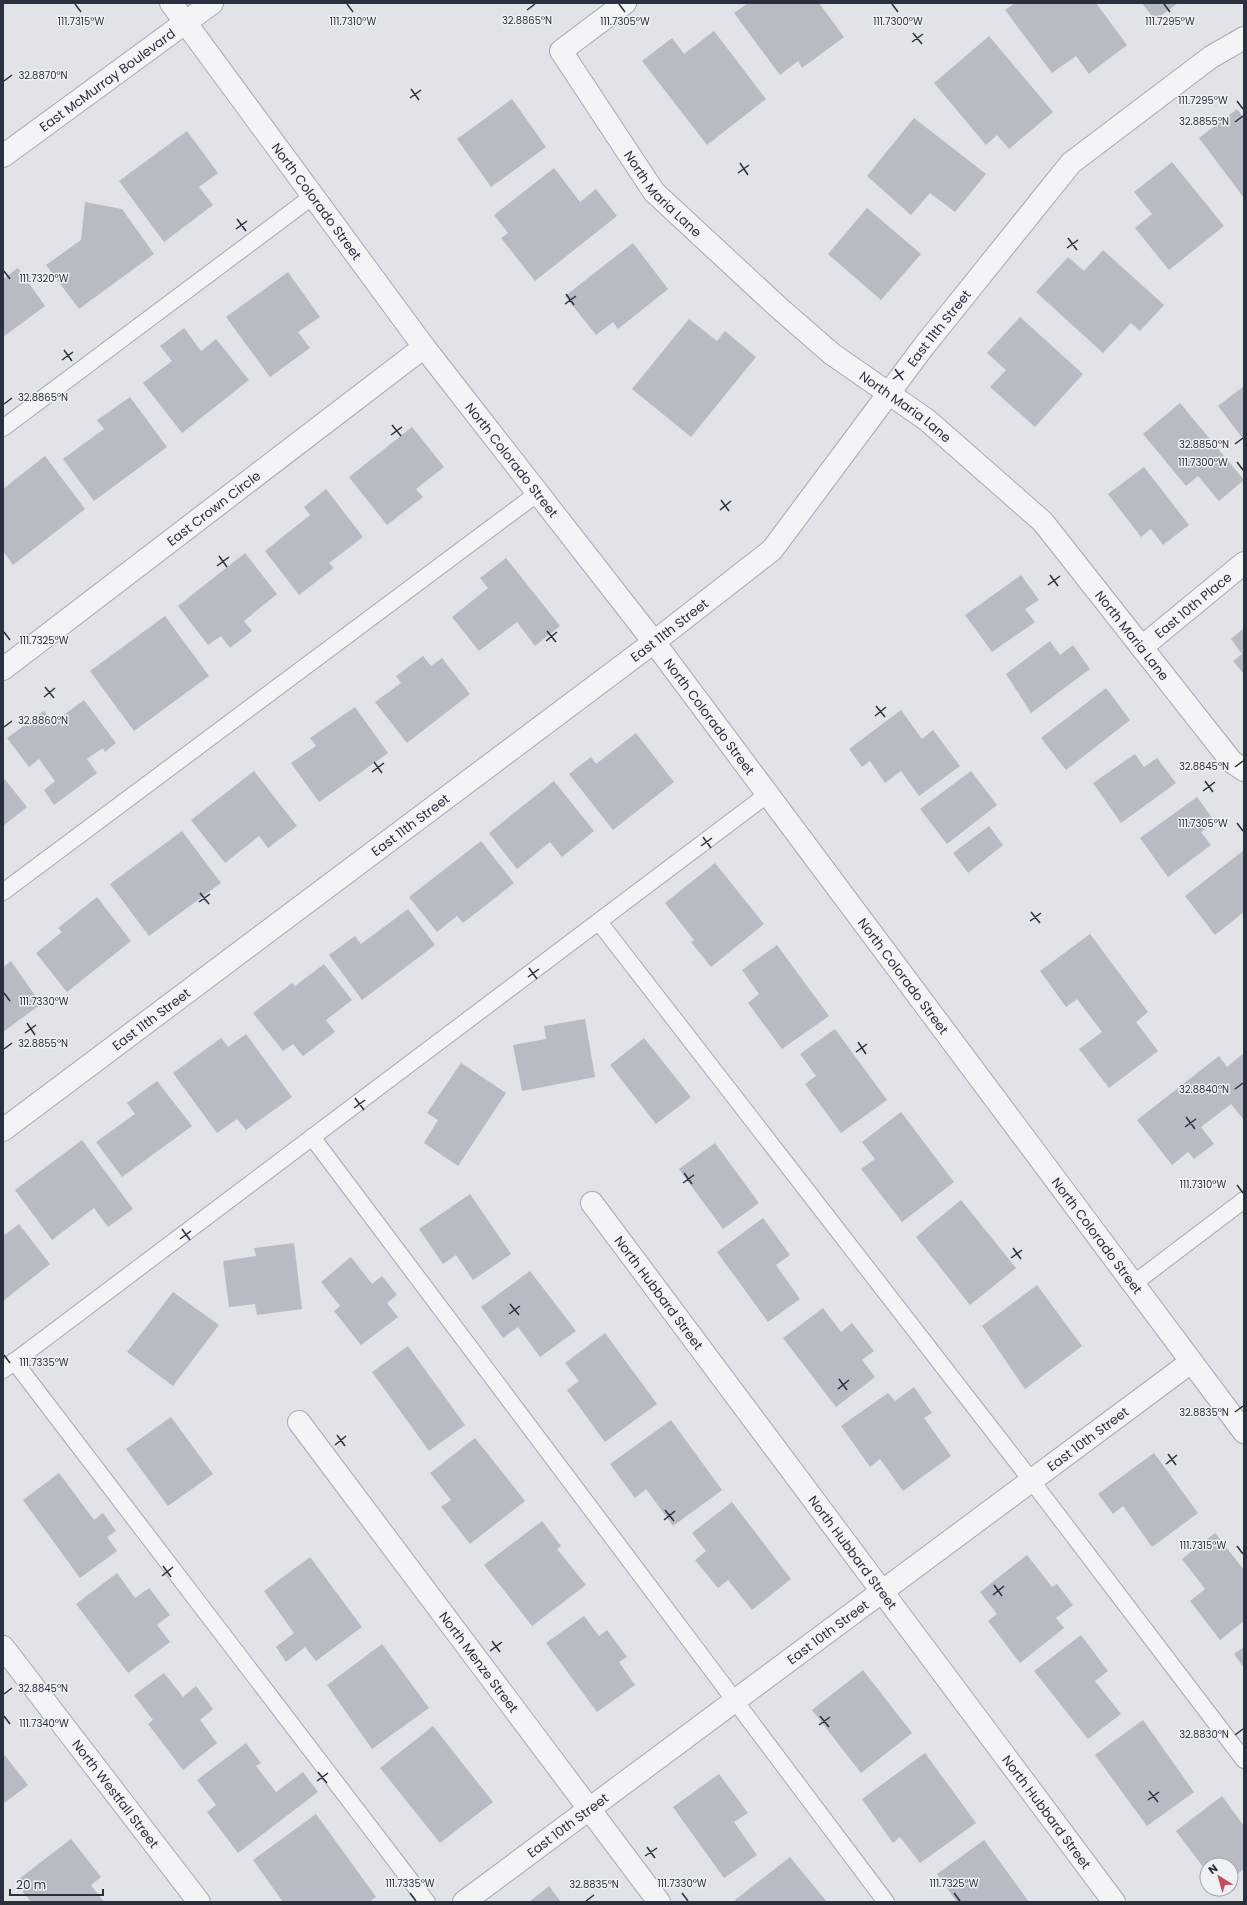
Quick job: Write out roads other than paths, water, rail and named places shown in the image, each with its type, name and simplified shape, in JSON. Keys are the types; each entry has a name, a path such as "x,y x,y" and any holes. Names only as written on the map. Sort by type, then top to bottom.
{"street":[{"name":"North Colorado Street","path":"171,3 424,347 654,642 1244,1432"},
{"name":"East McMurray Boulevard","path":"3,156 212,3"},
{"name":"North Maria Lane","path":"625,3 561,51 654,192 778,307 826,349 927,420 1043,522 1232,762 1244,770"},
{"name":"East 11th Street","path":"3,1130 654,642 772,550 924,346 1071,164 1211,57 1244,38"},
{"name":"East Crown Circle","path":"3,670 424,347"},
{"name":"East 10th Place","path":"1142,647 1244,563"},
{"name":"North Hubbard Street","path":"592,1203 1114,1902"},
{"name":"East 10th Street","path":"464,1902 1191,1362"},
{"name":"North Menze Street","path":"299,1422 659,1902"},
{"name":"North Westfall Street","path":"3,1647 199,1902"}],"lane":[{"path":"3,428 313,196"},
{"path":"3,892 538,493"},
{"path":"427,1902 9,1366 768,794"},
{"path":"599,922 1031,1480 1244,1760"},
{"path":"312,1137 886,1902"},
{"path":"1133,1284 1244,1200"}]}
